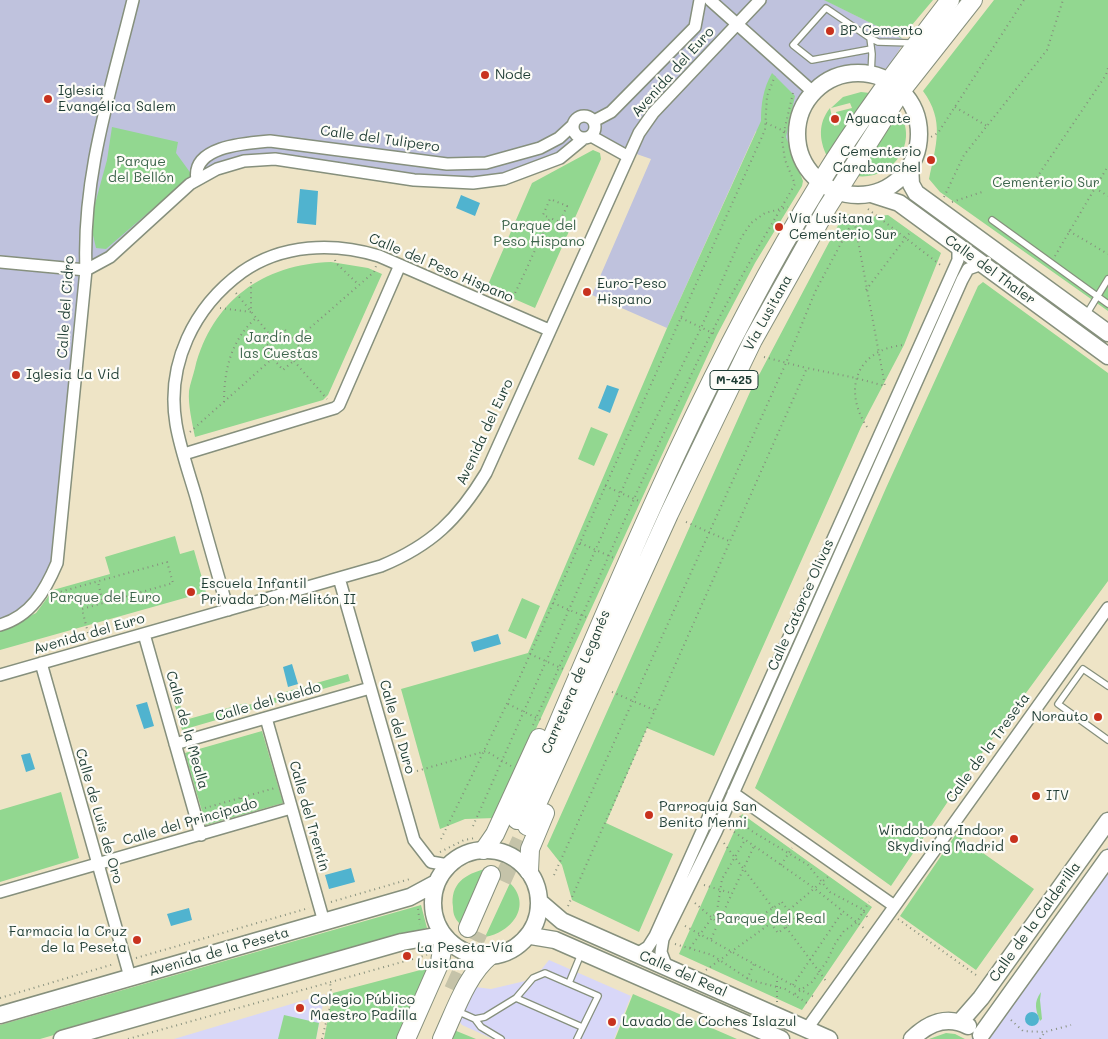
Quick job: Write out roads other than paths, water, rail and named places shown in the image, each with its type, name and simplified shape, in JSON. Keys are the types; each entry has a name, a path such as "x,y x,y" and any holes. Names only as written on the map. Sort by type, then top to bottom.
{"main road":[{"name":"M-425","path":"838,192 917,43 950,0"},
{"name":"M-425","path":"820,183 895,86 973,0"},
{"name":"Vía Lusitana","path":"636,543 737,333 820,183"},
{"name":"Vía Lusitana","path":"642,575 752,340 838,192"},
{"name":"Carretera de Leganés","path":"636,543 522,823 642,575"},
{"path":"482,843 495,834 596,612 621,562 636,543"},
{"path":"529,872 530,849 632,616 641,588 642,575"},
{"path":"473,930 497,878"},
{"path":"406,1039 440,962 442,936"},
{"path":"442,1039 477,969 491,955"},
{"path":"418,1039 448,986 432,1039"}],"street":[{"name":"Calle del Cidro","path":"0,625 30,610 47,587 57,563 86,270 84,232 89,180 133,0"},
{"path":"594,122 612,112 696,27 700,0"},
{"path":"710,0 813,92"},
{"name":"Avenida del Euro","path":"0,675 339,578 406,556 435,537 454,519 470,499 486,472 627,156 653,113 760,0"},
{"path":"851,73 871,75 895,86 912,105 918,126 918,144 910,166 893,185 868,202 838,192 820,183 803,161 797,143 797,123 803,106 813,92 830,79 851,73"},
{"path":"0,262 86,270 110,257 174,197 197,180 217,170 244,161 275,159 414,180 473,183 504,179 560,158 587,137 595,128 594,122 589,117 580,116 576,118 572,126 575,134 587,137 627,156"},
{"name":"Calle del Tulipero","path":"197,180 198,163 204,156 244,143 270,141 447,164 486,163 540,148 558,138 572,126"},
{"name":"Calle del Thaler","path":"910,166 911,184 916,192 1108,333"},
{"name":"Calle del Thaler","path":"868,202 899,203 1108,356"},
{"name":"Calle Catorce Olivas","path":"637,954 648,947 655,936 958,260 958,246"},
{"name":"Calle del Peso Hispano","path":"228,610 184,454 174,408 176,371 187,337 195,321 227,283 250,266 272,256 301,248 353,248 400,265 549,330"},
{"name":"Calle Catorce Olivas","path":"667,968 661,952 663,939 733,793 962,280 968,269 982,264"},
{"path":"184,454 335,408 339,405 400,265"},
{"name":"Calle del Duro","path":"339,578 414,840 431,862 443,860"},
{"name":"Calle de la Treseta","path":"806,1030 894,911 1108,608"},
{"name":"Calle de la Mealla","path":"144,634 201,835"},
{"name":"Calle de Luis de Oro","path":"41,663 130,977"},
{"name":"Calle del Sueldo","path":"175,744 370,688"},
{"name":"Calle del Trentín","path":"266,718 324,922"},
{"path":"733,793 894,911"},
{"name":"Calle del Principado","path":"0,892 291,808"},
{"name":"Calle de la Calderilla","path":"960,1022 985,992 1108,820"},
{"path":"482,843 508,855 529,872 538,890 541,903 539,920 531,936 511,949 491,955 464,951 442,936 434,917 432,904 443,860 464,853 482,843"},
{"name":"Calle de la Calderilla","path":"982,1037 1108,858"},
{"name":"Avenida de la Peseta","path":"0,1015 410,897 436,883"},
{"name":"Calle del Real","path":"541,903 562,922 829,1039"},
{"path":"62,1039 402,942 442,936"},
{"name":"Calle del Real","path":"531,936 555,940 781,1039"},
{"path":"912,1039 926,1026 942,1020 960,1022 982,1037"}],"lane":[{"path":"871,49 812,60 793,46 826,8 878,42 917,43"},
{"path":"870,38 871,75"},
{"path":"992,220 1108,304"},
{"path":"1085,316 1108,279"},
{"path":"1070,660 1108,686"},
{"path":"1083,669 1058,704 1108,740"},
{"path":"569,984 581,952"},
{"path":"475,1019 485,1017 516,998 533,978 544,973 598,996 577,1039"},
{"path":"516,998 582,1027"},
{"path":"455,1010 475,1019 480,1027 501,1039"}],"water":[{"path":"300,189 318,191 316,225 297,223"},
{"path":"461,195 480,203 475,216 456,208"},
{"path":"607,385 619,389 610,413 598,408"},
{"path":"498,634 501,644 474,652 471,642"},
{"path":"292,664 298,684 288,687 283,667"},
{"path":"147,702 154,726 144,729 136,705"},
{"path":"30,753 35,769 26,772 21,755"},
{"path":"351,868 355,882 329,889 325,875"},
{"path":"189,908 192,920 171,926 167,914"},
{"path":"1032,1012 1037,1014 1039,1019 1037,1024 1032,1026 1027,1024 1025,1019 1027,1014"}],"tunnel":[{"path":"502,881 527,826"},
{"path":"453,990 479,932"}],"place":[{"name":"BP Cemento","path":"830,31"},
{"name":"Node","path":"485,75"},
{"name":"Iglesia Evangélica Salem","path":"48,99"},
{"name":"Aguacate","path":"835,119"},
{"name":"Cementerio Carabanchel","path":"931,160"},
{"name":"Vía Lusitana - Cementerio Sur","path":"779,227"},
{"name":"Euro-Peso Hispano","path":"587,292"},
{"name":"Iglesia La Vid","path":"16,375"},
{"name":"Escuela Infantil Privada Don Melitón II","path":"191,592"},
{"name":"Norauto","path":"1098,717"},
{"name":"ITV","path":"1036,796"},
{"name":"Parroquia San Benito Menni","path":"649,815"},
{"name":"Windobona Indoor Skydiving Madrid","path":"1014,839"},
{"name":"Farmacia la Cruz de la Peseta","path":"137,940"},
{"name":"La Peseta-Vía Lusitana","path":"407,956"},
{"name":"Colegio Público Maestro Padilla","path":"300,1008"},
{"name":"Lavado de Coches Islazul","path":"612,1022"}],"park label":[{"name":"Parque del Bellón","path":"141,170"},
{"name":"Cementerio Sur","path":"1046,183"},
{"name":"Parque del Peso Hispano","path":"539,234"},
{"name":"Jardín de las Cuestas","path":"279,346"},
{"name":"Parque del Euro","path":"105,598"},
{"name":"Parque del Real","path":"771,919"}]}
